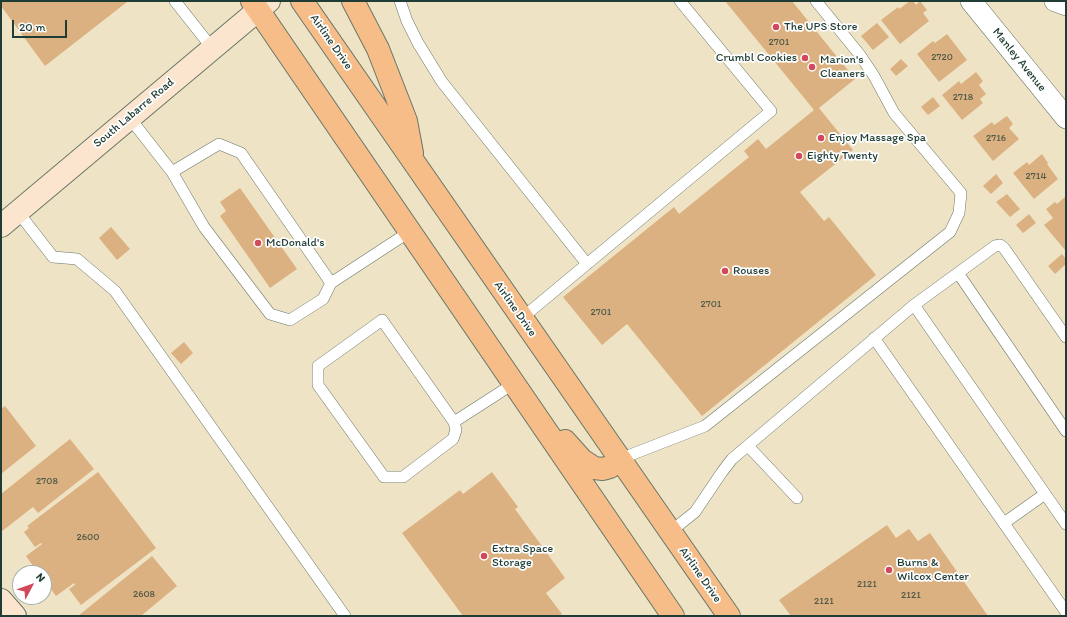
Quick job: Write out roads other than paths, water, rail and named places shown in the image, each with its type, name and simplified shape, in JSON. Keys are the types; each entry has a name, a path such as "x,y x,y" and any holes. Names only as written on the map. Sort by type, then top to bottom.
{"highway":[{"name":"Airline Drive","path":"302,1 729,616"},
{"path":"353,1 378,49 406,121 414,162"},
{"path":"260,4 409,232 673,616"},
{"path":"510,380 582,460 594,468 603,470 610,468 620,460"}],"street":[{"name":"Manley Avenue","path":"971,1 1066,118"},
{"path":"1055,1 1066,5"},
{"name":"South Labarre Road","path":"1,226 212,48 260,4"},
{"path":"1,600 15,616"}],"lane":[{"path":"174,1 212,48"},
{"path":"400,1 407,21 418,43 442,82 587,264"},
{"path":"522,318 771,111 680,1"},
{"path":"620,460 705,426 950,232 959,213 961,193 894,113 874,76 860,55 816,1"},
{"path":"129,117 172,172 204,227 270,314 290,320 323,299 331,283 409,232"},
{"path":"172,172 219,144 241,153 331,283"},
{"path":"18,212 53,257 77,259 115,291 345,616"},
{"path":"670,532 695,512 727,465 748,446 914,305 995,246 1000,245 1004,248 1066,336"},
{"path":"958,273 1066,431"},
{"path":"914,305 1066,524"},
{"path":"382,320 454,422 456,430 453,439 403,477 384,477 318,385 318,366 382,320"},
{"path":"874,338 1066,612"},
{"path":"454,422 510,380"},
{"path":"748,446 797,498"},
{"path":"1004,523 1045,494"}],"place":[{"name":"The UPS Store","path":"776,27"},
{"name":"Crumbl Cookies","path":"805,58"},
{"name":"Marion's Cleaners","path":"812,67"},
{"name":"Enjoy Massage Spa","path":"821,138"},
{"name":"Eighty Twenty","path":"799,156"},
{"name":"McDonald's","path":"258,243"},
{"name":"Rouses","path":"725,271"},
{"name":"Extra Space Storage","path":"484,556"},
{"name":"Burns & Wilcox Center","path":"889,570"}]}
